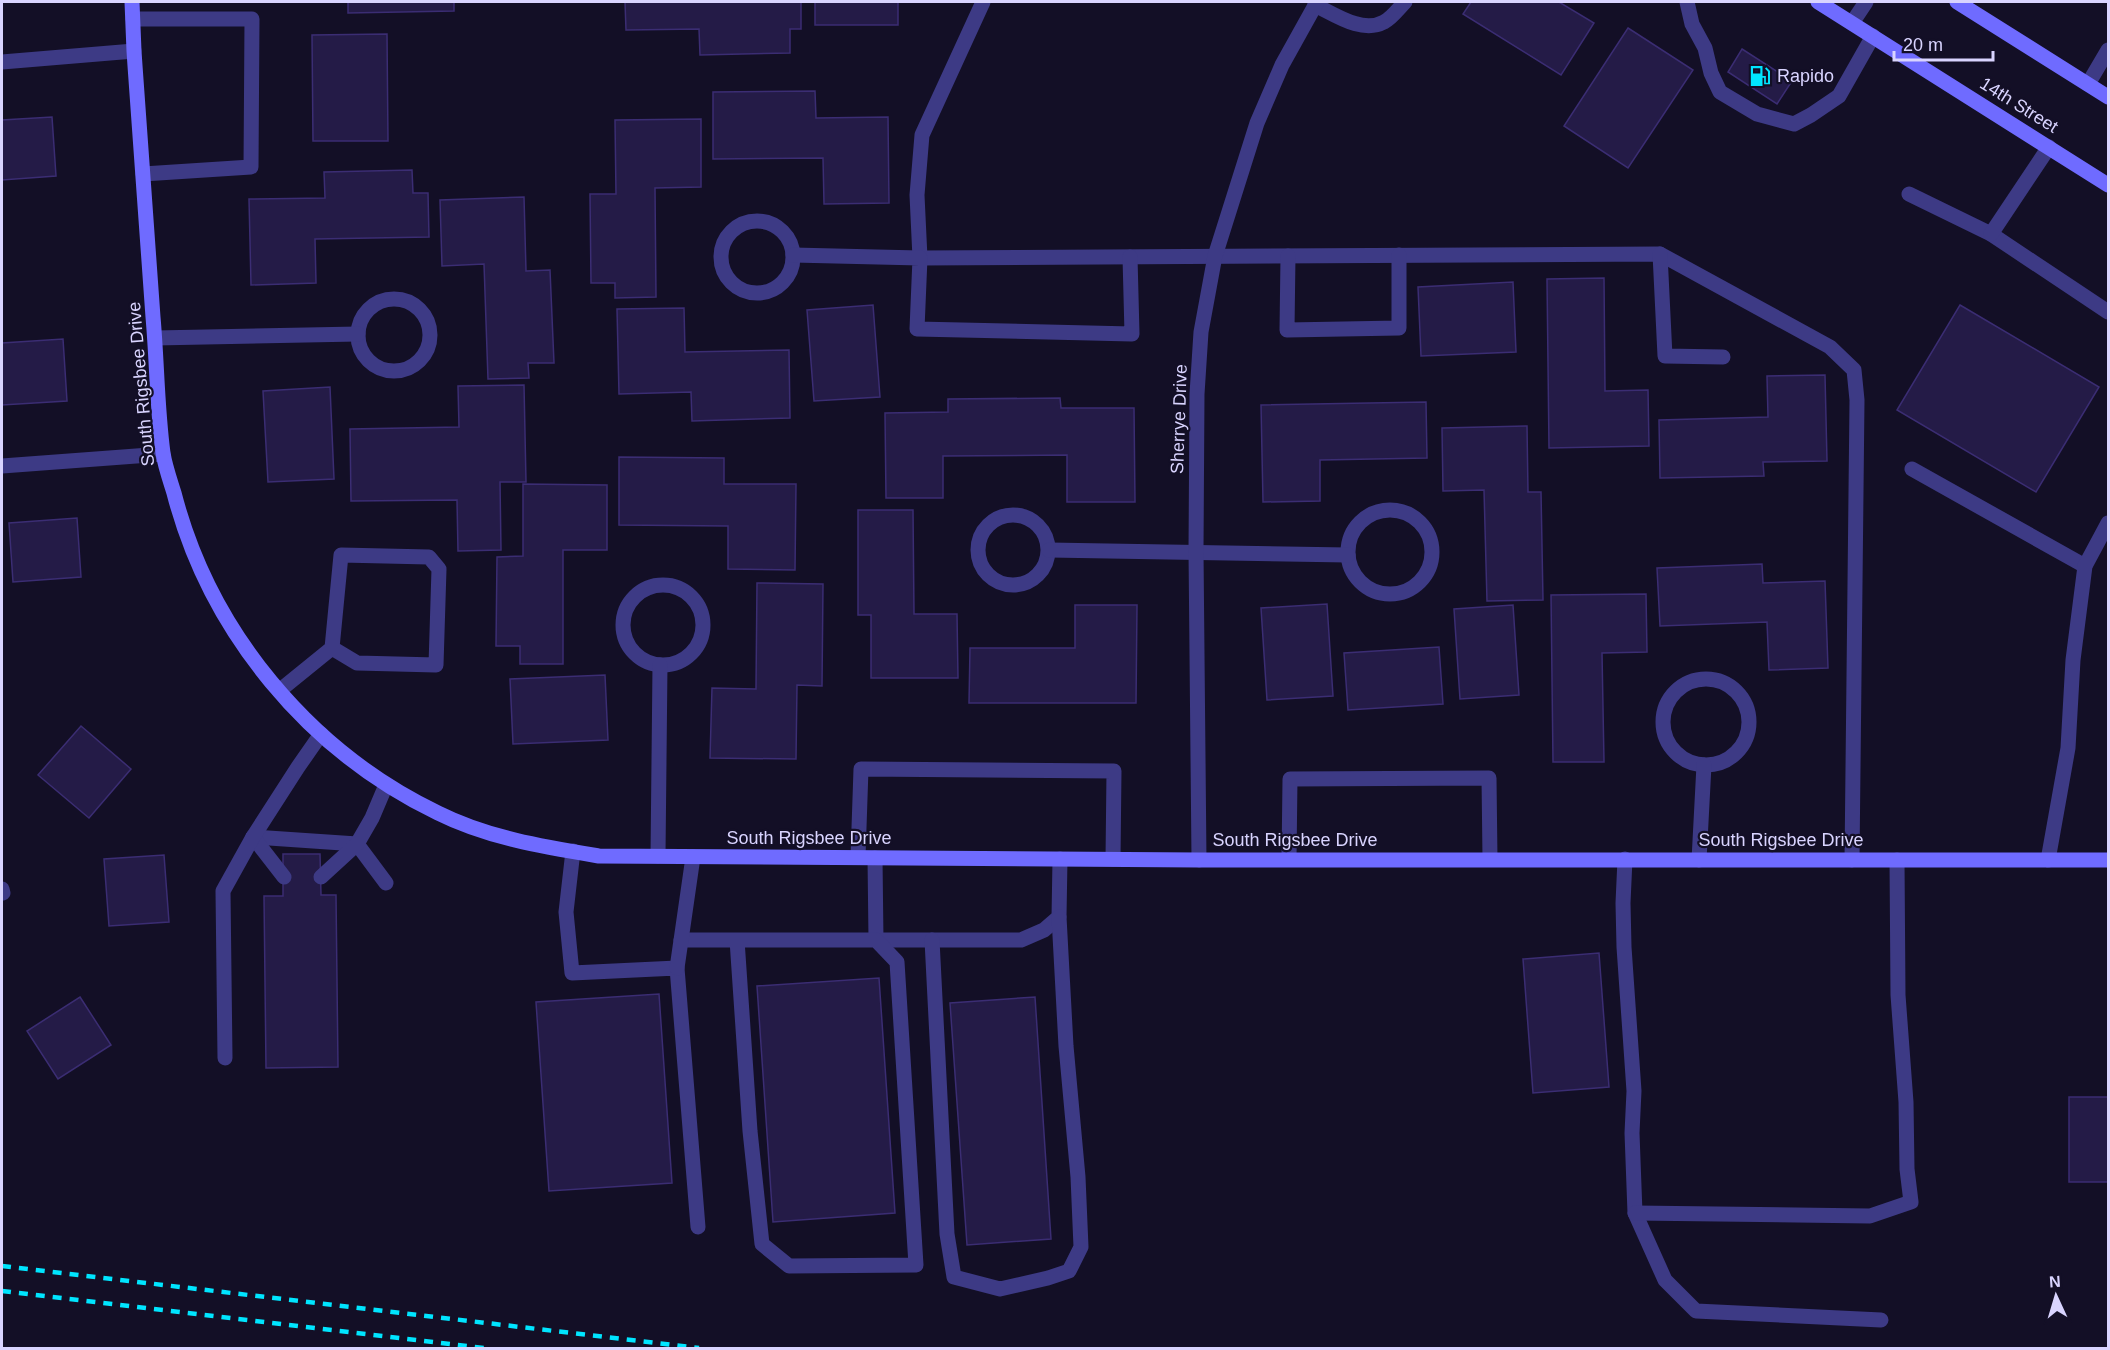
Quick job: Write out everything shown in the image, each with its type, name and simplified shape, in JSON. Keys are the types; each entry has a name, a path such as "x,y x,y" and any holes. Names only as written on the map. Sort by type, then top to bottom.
{"street":[{"name":"South Rigsbee Drive","path":"132,2 164,454 181,519 200,570 227,622 279,692 334,748 386,785 438,814 489,834 599,856 1199,860 2109,860"},
{"path":"983,2 922,135 917,195 920,258 917,329 1132,334 1130,257"},
{"path":"1316,3 1352,23 1369,26 1384,22 1405,2"},
{"path":"1687,2 1692,24 1705,48 1711,74 1720,92 1757,114 1794,124 1839,96 1873,36"},
{"name":"14th Street","path":"1818,2 2109,185"},
{"path":"1852,23 1866,2"},
{"path":"1957,2 2109,97"},
{"name":"Sherrye Drive","path":"1199,860 1196,551 1197,393 1201,332 1215,256 1257,123 1282,65 1316,3"},
{"path":"133,19 252,19 251,167 143,174"},
{"path":"2088,84 2109,50"},
{"path":"2,63 134,51"},
{"path":"1991,234 2049,147"},
{"path":"1909,194 1991,234 2109,312"},
{"path":"764,221 776,225 785,233 791,243 793,255 792,267 787,277 779,285 768,291 756,292 745,291 734,285 722,265 721,254 724,242 740,224 764,221"},
{"path":"793,255 920,258 1660,254 1830,347 1854,370 1857,400 1852,860"},
{"path":"1660,254 1665,356 1723,357"},
{"path":"1288,256 1287,330 1399,328 1400,255"},
{"path":"397,299 408,301 418,308 425,317 430,339 423,356 409,367 397,370 375,365 360,346 358,334 360,322 374,305 385,300 397,299"},
{"path":"155,338 358,334"},
{"path":"2,466 164,454"},
{"path":"1912,469 2085,566"},
{"path":"1392,509 1418,520 1427,531 1431,545 1431,558 1427,571 1419,582 1407,590 1395,593 1381,593 1368,588 1351,568 1348,555 1349,541 1355,528 1365,518 1378,511 1392,509"},
{"path":"1012,515 1023,516 1042,528 1049,550 1047,561 1041,572 1021,584 1009,584 993,578 982,565 978,553 983,531 1001,517 1012,515"},
{"path":"2048,860 2068,748 2073,660 2085,566 2109,523"},
{"path":"1049,550 1348,555"},
{"path":"279,692 332,648 341,555 429,557 439,569 436,666 357,663 332,648"},
{"path":"654,585 668,585 681,589 692,597 700,608 703,621 702,635 696,647 687,657 674,663 660,665 648,662 629,646 624,635 623,622 632,599 641,591 654,585"},
{"path":"658,856 660,665"},
{"path":"1702,678 1730,685 1740,694 1747,707 1750,721 1748,735 1741,748 1719,764 1704,765 1690,762 1678,754 1669,743 1664,730 1664,715 1668,701 1677,690 1689,682 1702,678"},
{"path":"225,1058 223,891 253,837 321,734"},
{"path":"1699,860 1704,765"},
{"path":"858,858 861,769 872,769 1114,771 1113,859"},
{"path":"1289,860 1290,779 1478,778 1489,778 1490,859"},
{"path":"321,877 357,844 372,818 386,785"},
{"path":"253,837 357,844 386,883"},
{"path":"253,837 284,877"},
{"path":"573,851 566,912 572,973 677,968"},
{"path":"693,857 677,968 698,1227"},
{"path":"737,940 750,1131 762,1244 789,1266 916,1265 897,962 876,940 875,858"},
{"path":"932,940 947,1234 954,1277 1000,1289 1069,1271 1081,1247 1059,917 1060,859"},
{"path":"1624,859 1624,947 1634,1091 1632,1133 1635,1214 1665,1280 1696,1311 1881,1320"},
{"path":"1635,1214 1870,1216 1911,1202 1907,1169 1906,1102 1898,995 1897,860"},
{"path":"681,940 1021,940 1044,930 1059,917"}],"building":[{"path":"348,2 454,2 454,11 348,13"},
{"path":"625,2 801,2 801,29 790,29 790,53 700,55 699,29 626,30"},
{"path":"815,2 898,2 898,25 815,25"},
{"path":"1471,2 1559,2 1594,23 1561,75 1463,14"},
{"path":"1628,28 1693,70 1628,168 1564,126"},
{"path":"387,34 388,141 313,141 312,35"},
{"name":"Rapido","path":"1742,49 1792,81 1777,104 1728,72"},
{"path":"815,91 816,118 888,117 889,203 824,204 823,158 713,159 713,92"},
{"path":"52,117 56,176 2,180 2,120"},
{"path":"701,119 701,187 655,188 656,297 615,298 615,283 591,283 590,194 616,194 615,120"},
{"path":"412,170 413,193 428,193 429,237 315,239 316,283 251,285 249,199 325,198 324,172"},
{"path":"524,197 526,271 550,270 554,363 528,363 529,378 488,379 484,264 442,266 440,200"},
{"path":"1604,278 1605,391 1648,390 1649,446 1549,448 1547,279"},
{"path":"1513,282 1516,352 1421,356 1418,287"},
{"path":"873,305 880,397 814,401 807,310"},
{"path":"1960,305 2099,387 2036,492 1897,410"},
{"path":"684,308 685,352 789,350 790,418 692,421 691,392 619,394 617,309"},
{"path":"63,339 67,401 2,405 2,343"},
{"path":"1825,375 1827,461 1763,462 1764,476 1660,478 1659,420 1768,417 1767,376"},
{"path":"524,385 526,482 500,482 501,550 458,551 457,500 351,501 350,429 459,427 458,386"},
{"path":"330,387 334,479 268,482 263,391"},
{"path":"1060,398 1061,408 1134,408 1135,502 1067,502 1067,455 943,456 943,498 886,498 885,413 948,412 948,399"},
{"path":"1426,402 1427,458 1320,460 1320,501 1263,502 1261,405"},
{"path":"1527,426 1528,492 1541,492 1543,600 1487,601 1484,490 1443,491 1442,428"},
{"path":"619,457 724,458 724,484 796,484 795,570 728,569 728,526 619,525"},
{"path":"523,484 607,485 607,550 563,550 563,664 520,664 520,646 496,646 497,557 523,556"},
{"path":"858,510 913,510 914,614 957,614 958,678 871,678 871,615 858,615"},
{"path":"77,518 81,577 13,582 9,523"},
{"path":"1762,564 1763,583 1825,581 1828,668 1769,670 1767,622 1660,626 1657,568"},
{"path":"757,583 823,584 822,686 797,685 796,759 710,758 712,688 756,689"},
{"path":"1646,594 1647,652 1602,653 1604,762 1553,762 1551,595"},
{"path":"1327,604 1333,696 1267,700 1261,608"},
{"path":"1075,605 1137,605 1136,703 969,703 970,648 1075,648"},
{"path":"1513,605 1519,695 1460,699 1454,609"},
{"path":"1439,647 1443,704 1348,710 1344,653"},
{"path":"605,675 608,740 513,744 510,679"},
{"path":"81,726 131,769 89,818 38,775"},
{"path":"283,854 320,854 321,895 336,895 338,1067 266,1068 264,896 283,896"},
{"path":"164,855 169,922 109,926 104,859"},
{"path":"1599,953 1609,1087 1533,1093 1523,959"},
{"path":"879,978 895,1213 773,1222 757,986"},
{"path":"659,994 672,1183 549,1191 536,1002"},
{"path":"80,997 111,1045 58,1079 27,1031"},
{"path":"1035,997 1051,1239 967,1245 950,1003"},
{"path":"2069,1097 2108,1097 2108,1182 2069,1182"}],"railway":[{"path":"2,1266 699,1348"},
{"path":"2,1291 484,1348"}],"place":[{"name":"Rapido","path":"1760,76"}]}
